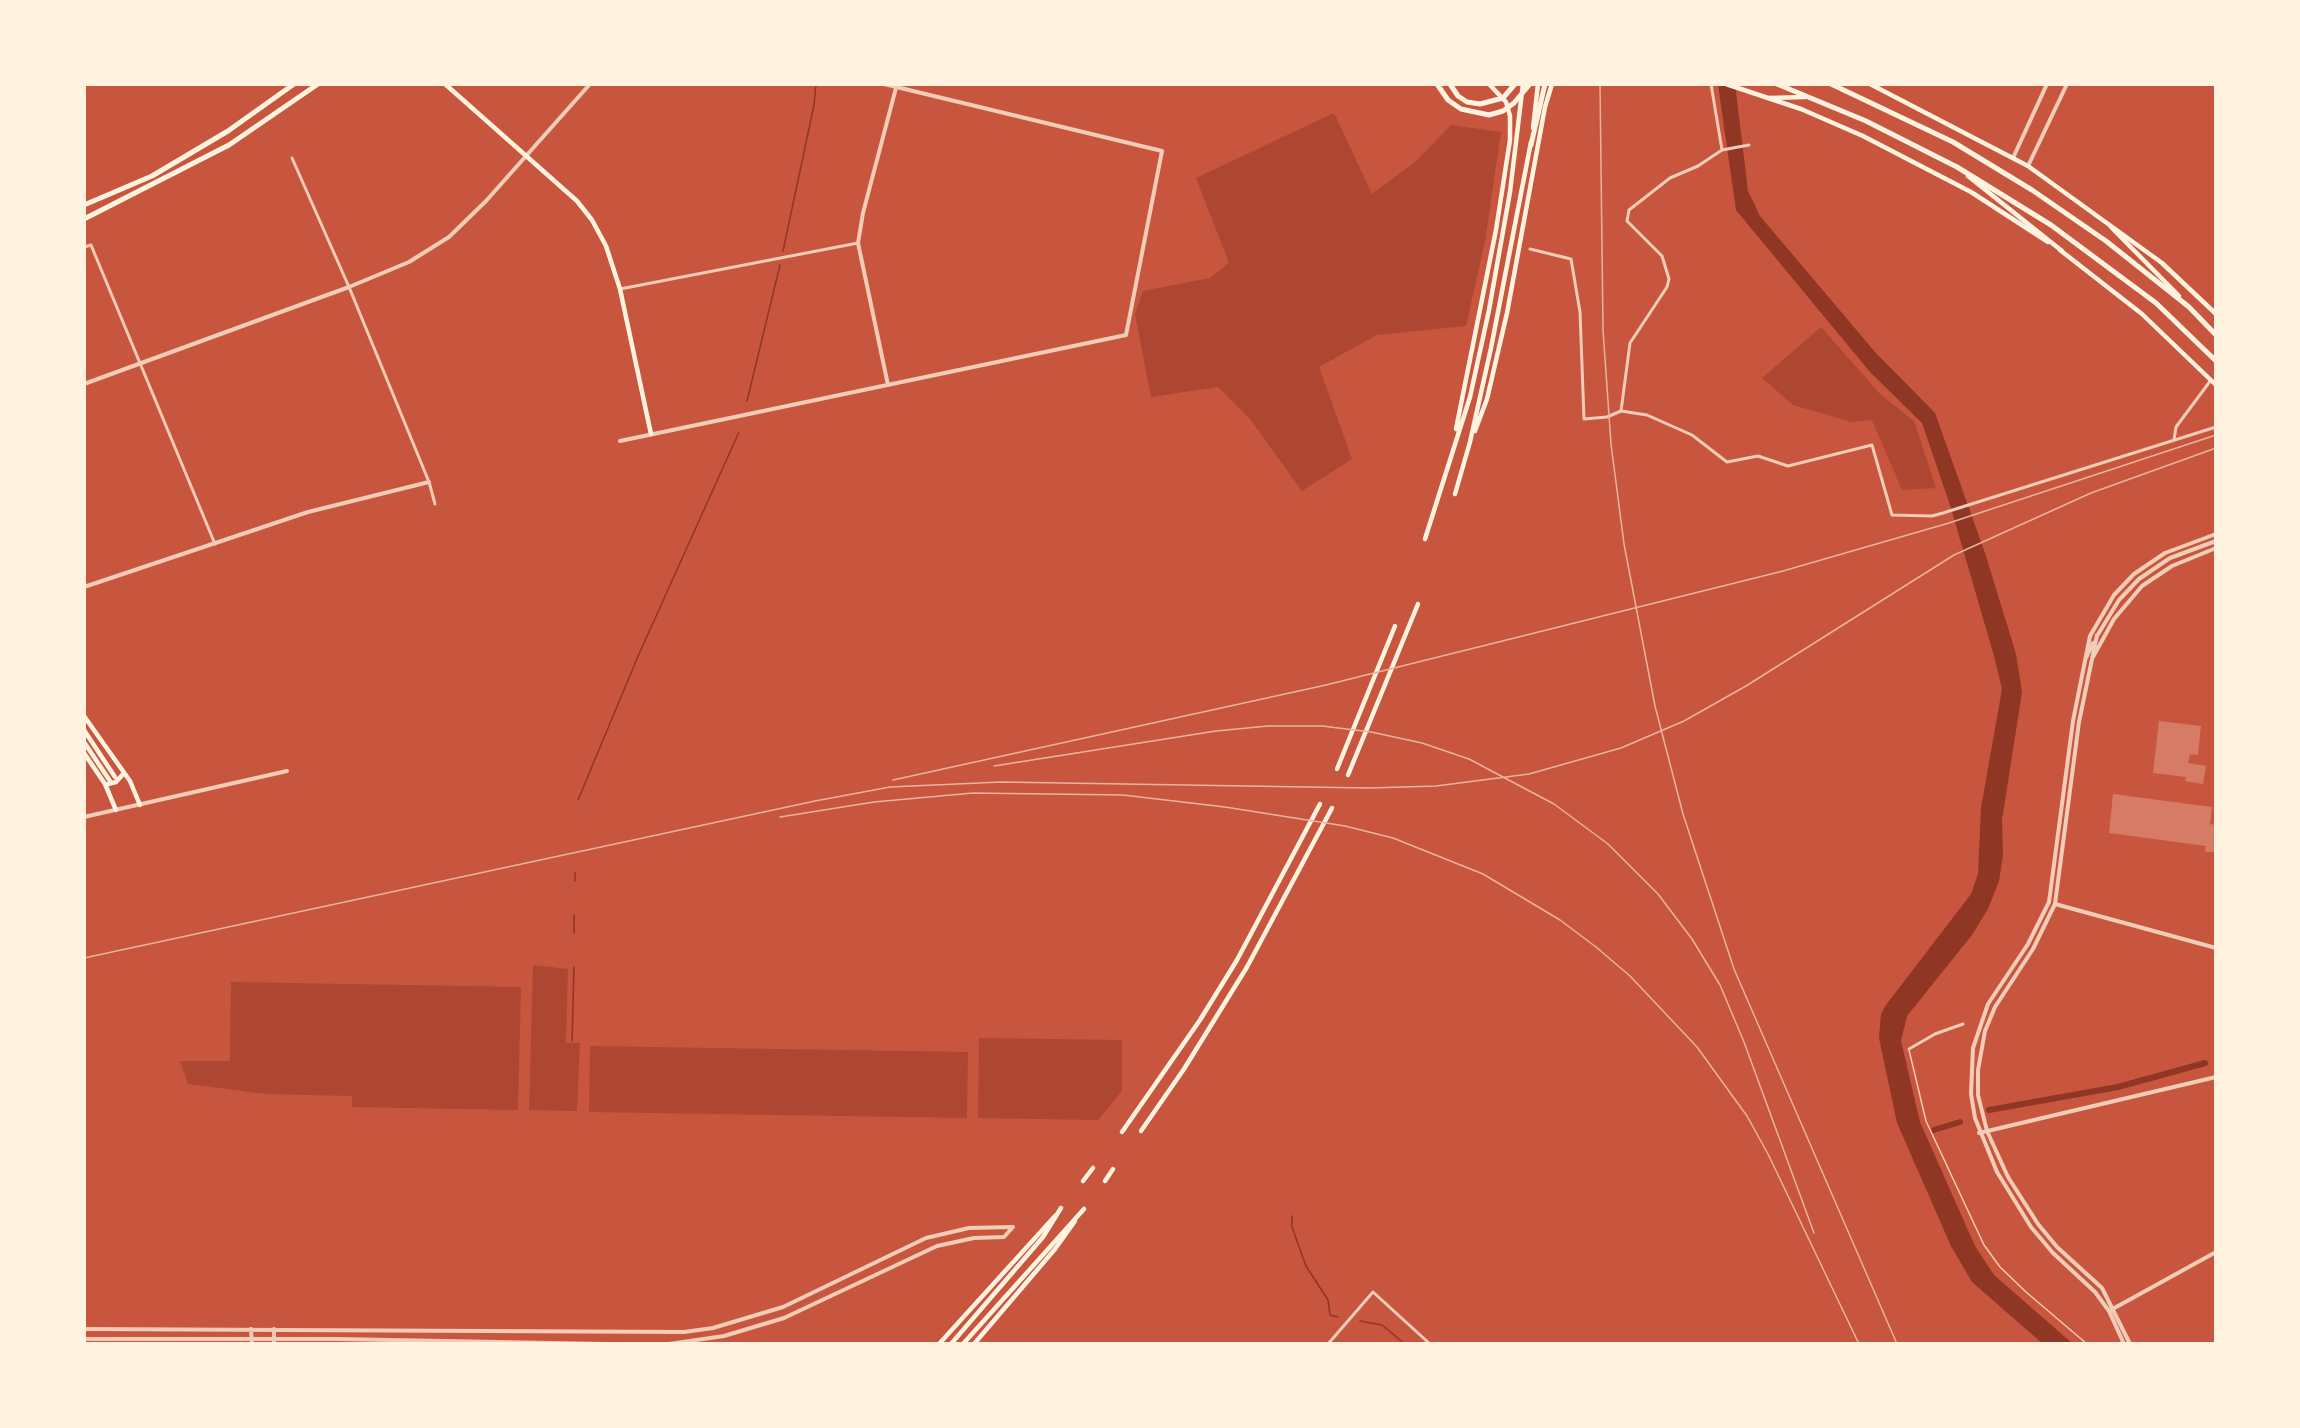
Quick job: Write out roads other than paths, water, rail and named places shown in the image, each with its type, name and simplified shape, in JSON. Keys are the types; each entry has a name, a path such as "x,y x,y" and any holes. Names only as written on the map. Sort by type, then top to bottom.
{"highway":[{"path":"84,206 152,176 228,131 294,84"},
{"path":"84,219 229,145 318,84"},
{"path":"1437,84 1448,100 1461,109 1488,115 1514,103 1530,84"},
{"path":"1450,84 1458,96 1467,102 1480,104 1503,98 1515,84"},
{"path":"1531,145 1545,84"},
{"path":"1777,84 1866,121 1957,167 2051,225 2156,303 2216,361"},
{"path":"1831,84 1953,142 2032,190 2106,241 2189,307 2216,335"}],"main road":[{"path":"445,84 577,201 592,220 606,246 620,289 651,434"},
{"path":"1455,439 1458,410 1496,230 1510,140 1510,116 1506,102 1489,84"},
{"path":"1425,539 1470,397 1505,223 1523,84"},
{"path":"1455,494 1470,442 1531,145 1538,84"},
{"path":"1470,442 1482,416 1503,332 1518,265 1545,107 1552,84"},
{"path":"1726,84 1769,98 1863,136 1971,192 2062,251"},
{"path":"1870,84 2028,166 2162,263 2216,314"},
{"path":"1769,98 1810,97"},
{"path":"1957,167 2142,314 2216,385"},
{"path":"2111,227 2189,307"},
{"path":"1348,775 1418,604"},
{"path":"1337,769 1395,626"},
{"path":"84,716 124,773 140,805"},
{"path":"84,730 115,777"},
{"path":"84,742 107,783 116,810"},
{"path":"84,753 107,783"},
{"path":"107,783 116,782 124,773"},
{"path":"1122,1132 1200,1020 1237,960 1320,804"},
{"path":"1141,1131 1184,1069 1247,967 1332,808"},
{"path":"1083,1181 1093,1168"},
{"path":"1105,1181 1113,1169"},
{"path":"939,1344 1061,1208"},
{"path":"974,1344 1055,1249 1084,1209"},
{"path":"951,1344 1044,1237 1055,1216"},
{"path":"963,1344 1056,1238 1077,1219"}],"street":[{"path":"84,384 349,287 409,262 449,237 486,201 590,84"},
{"path":"620,441 1126,336 1162,151 884,84"},
{"path":"1711,84 1722,150"},
{"path":"2013,158 2047,84"},
{"path":"2028,166 2067,84"},
{"path":"888,386 858,243 863,213 896,86"},
{"path":"1621,411 1630,343 1667,287 1669,279 1662,256 1630,226 1627,216 1635,205 1670,178 1698,166 1722,150 1749,146"},
{"path":"292,158 349,287 429,482 435,504"},
{"path":"620,289 858,243"},
{"path":"84,247 92,245 215,544"},
{"path":"1530,249 1571,259 1580,312 1584,419 1607,417 1621,411 1647,415 1704,442 1727,462 1758,456 1788,466 1872,445 1892,515 1932,516 2216,427"},
{"path":"2174,440 2176,427 2211,380"},
{"path":"84,587 308,512 429,482"},
{"path":"2124,1344 2109,1311 2095,1292 2053,1253 2031,1227 1997,1172 1979,1133 1971,1094 1973,1048 1978,1027 1988,1005 2028,944 2049,902 2083,664 2090,636 2101,615 2134,574 2165,553 2216,534"},
{"path":"2083,664 2097,635 2119,600 2139,579 2170,558 2216,541"},
{"path":"2089,666 2114,619 2142,586 2172,566 2216,548"},
{"path":"2097,635 2079,722 2055,904 2033,949 1995,1007 1980,1047 1978,1095 1987,1131 2008,1177 2038,1224 2057,1246 2102,1288 2130,1344"},
{"path":"84,818 287,771"},
{"path":"2049,902 2216,948"},
{"path":"1909,1049 1935,1034 1963,1024"},
{"path":"1979,1133 2216,1077"},
{"path":"84,1329 662,1332 713,1328 783,1307 926,1238 969,1228 1013,1227 1004,1237 974,1238 937,1246 784,1318 724,1336 669,1344"},
{"path":"2109,1311 2216,1252"},
{"path":"1328,1344 1373,1292 1430,1344"},
{"path":"251,1329 252,1342"},
{"path":"274,1329 274,1342"},
{"path":"84,1339 606,1344"}],"lane":[{"path":"1909,1049 1926,1121 1984,1245 2000,1267 2026,1292 2087,1344"}],"waterway":[{"path":"783,251 814,105 816,84"},
{"path":"747,401 780,265"},
{"path":"578,800 639,654 739,432"},
{"path":"575,873 575,881"},
{"path":"574,915 574,933"},
{"path":"572,1041 574,967"},
{"path":"1989,1110 2118,1087 2205,1063"},
{"path":"1934,1130 1960,1122"},
{"path":"1292,1216 1292,1227 1306,1266 1328,1300 1330,1315 1338,1317"},
{"path":"1360,1321 1382,1325 1405,1344"}],"railway":[{"path":"1600,84 1603,330 1611,444 1624,544 1655,706 1683,814 1734,969 1897,1344"},
{"path":"893,780 1326,685 1783,571 1949,523 2216,435"},
{"path":"84,958 815,801 890,787 1001,782 1369,788 1436,786 1529,774 1621,748 1684,721 1746,686 1954,555 2091,493 2216,448"},
{"path":"994,766 1216,731 1268,726 1322,726 1371,732 1422,743 1469,759 1554,804 1608,844 1658,894 1692,939 1720,985 1744,1042 1814,1233"},
{"path":"780,817 874,802 973,793 1123,795 1225,807 1345,826 1393,838 1483,874 1560,920 1596,947 1630,976 1697,1047 1747,1116 1768,1154 1859,1344"}]}
